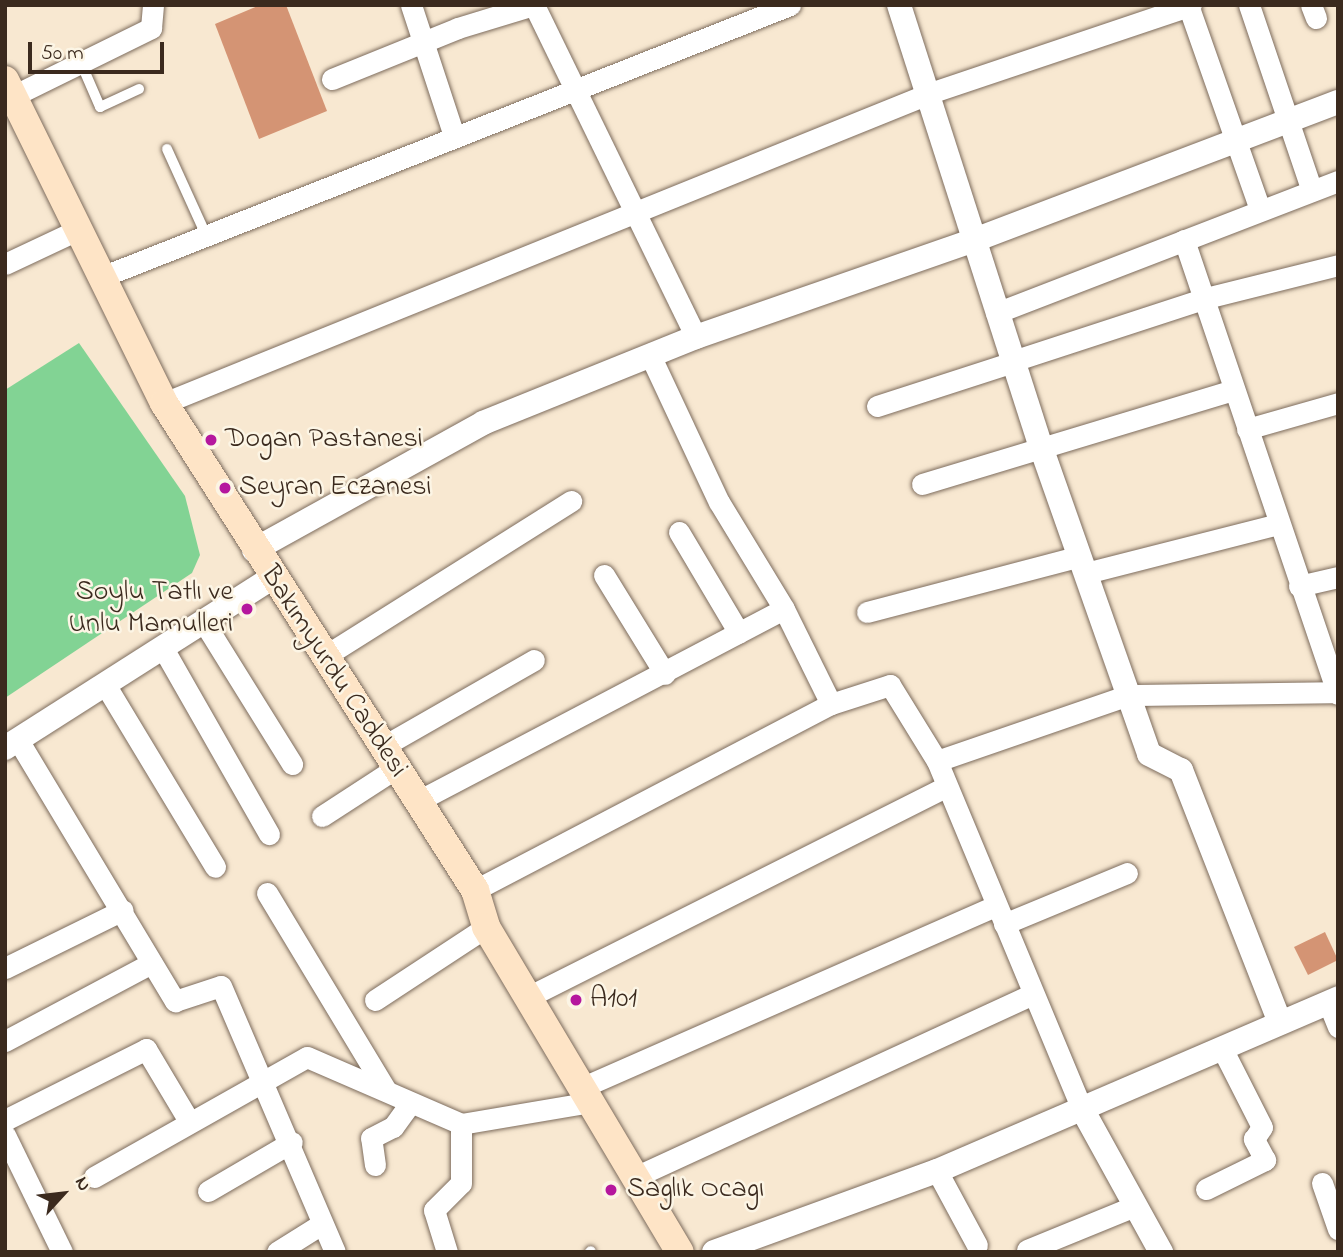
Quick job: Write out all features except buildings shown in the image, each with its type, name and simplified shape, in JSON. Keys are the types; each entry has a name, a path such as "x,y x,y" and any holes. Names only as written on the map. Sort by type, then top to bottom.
{"main road":[{"name":"Bakımyurdu Caddesi","path":"9,88 75,231 164,403 254,550 475,890 486,926 680,1252"}],"street":[{"path":"9,88 81,63 151,28 153,5"},
{"path":"411,5 454,136"},
{"path":"332,79 534,5 696,337"},
{"path":"99,278 790,5"},
{"path":"899,5 930,93 972,241 996,313 1149,754 1181,771 1280,1021"},
{"path":"1249,5 1312,191"},
{"path":"164,403 637,215 930,93 1190,6 1233,139 1260,210"},
{"path":"254,550 483,423 696,337 972,241 1233,139 1338,102"},
{"path":"996,313 1338,181"},
{"path":"5,264 75,231"},
{"path":"937,761 1129,695 1337,692 1278,524 1206,298 1184,240"},
{"path":"877,406 1206,298 1338,265"},
{"path":"650,355 719,502 784,609 831,705"},
{"path":"922,484 1234,390"},
{"path":"1247,429 1338,403"},
{"path":"325,656 571,501"},
{"path":"867,612 1278,524"},
{"path":"679,532 738,633"},
{"path":"604,575 665,674"},
{"path":"1299,586 1338,577"},
{"path":"272,578 205,624 12,744 124,910 175,1001 221,986 292,1142 320,1225 335,1252"},
{"path":"418,801 665,674 784,609"},
{"path":"205,624 292,764"},
{"path":"164,650 269,834"},
{"path":"322,816 389,757 534,660"},
{"path":"475,890 831,705 890,685 937,761 1081,1107 1161,1252"},
{"path":"106,686 215,867"},
{"path":"528,997 946,787"},
{"path":"94,1177 188,1121 307,1057 461,1124 587,1095 1000,915 1127,873"},
{"path":"267,893 386,1090"},
{"path":"5,968 124,910"},
{"path":"375,1000 486,926"},
{"path":"5,1041 152,963"},
{"path":"635,1177 1032,994"},
{"path":"714,1252 937,1171 1333,1000 1338,1027"},
{"path":"1206,1189 1265,1160 1254,1139 1262,1127 1222,1048"},
{"path":"5,1120 146,1049 188,1121"},
{"path":"376,1165 371,1138 393,1127 410,1104"},
{"path":"447,1252 434,1210 461,1183 461,1124"},
{"path":"5,1135 62,1252"},
{"path":"208,1191 292,1142"},
{"path":"937,1171 977,1245"},
{"path":"1322,1183 1338,1229"},
{"path":"1027,1251 1135,1206"},
{"path":"277,1252 320,1225"}],"lane":[{"path":"81,63 100,107 139,89"},
{"path":"167,149 206,235"}],"green space":[{"path":"79,343 185,496 200,555 192,573 5,698 5,390"}],"place":[{"name":"Dogan Pastanesi","path":"211,440"},
{"name":"Seyran Eczanesi","path":"225,488"},
{"name":"Soylu Tatlı ve Unlu Mamulleri","path":"247,609"},
{"name":"A101","path":"576,1000"},
{"name":"Saglık Ocagı","path":"611,1190"}]}
